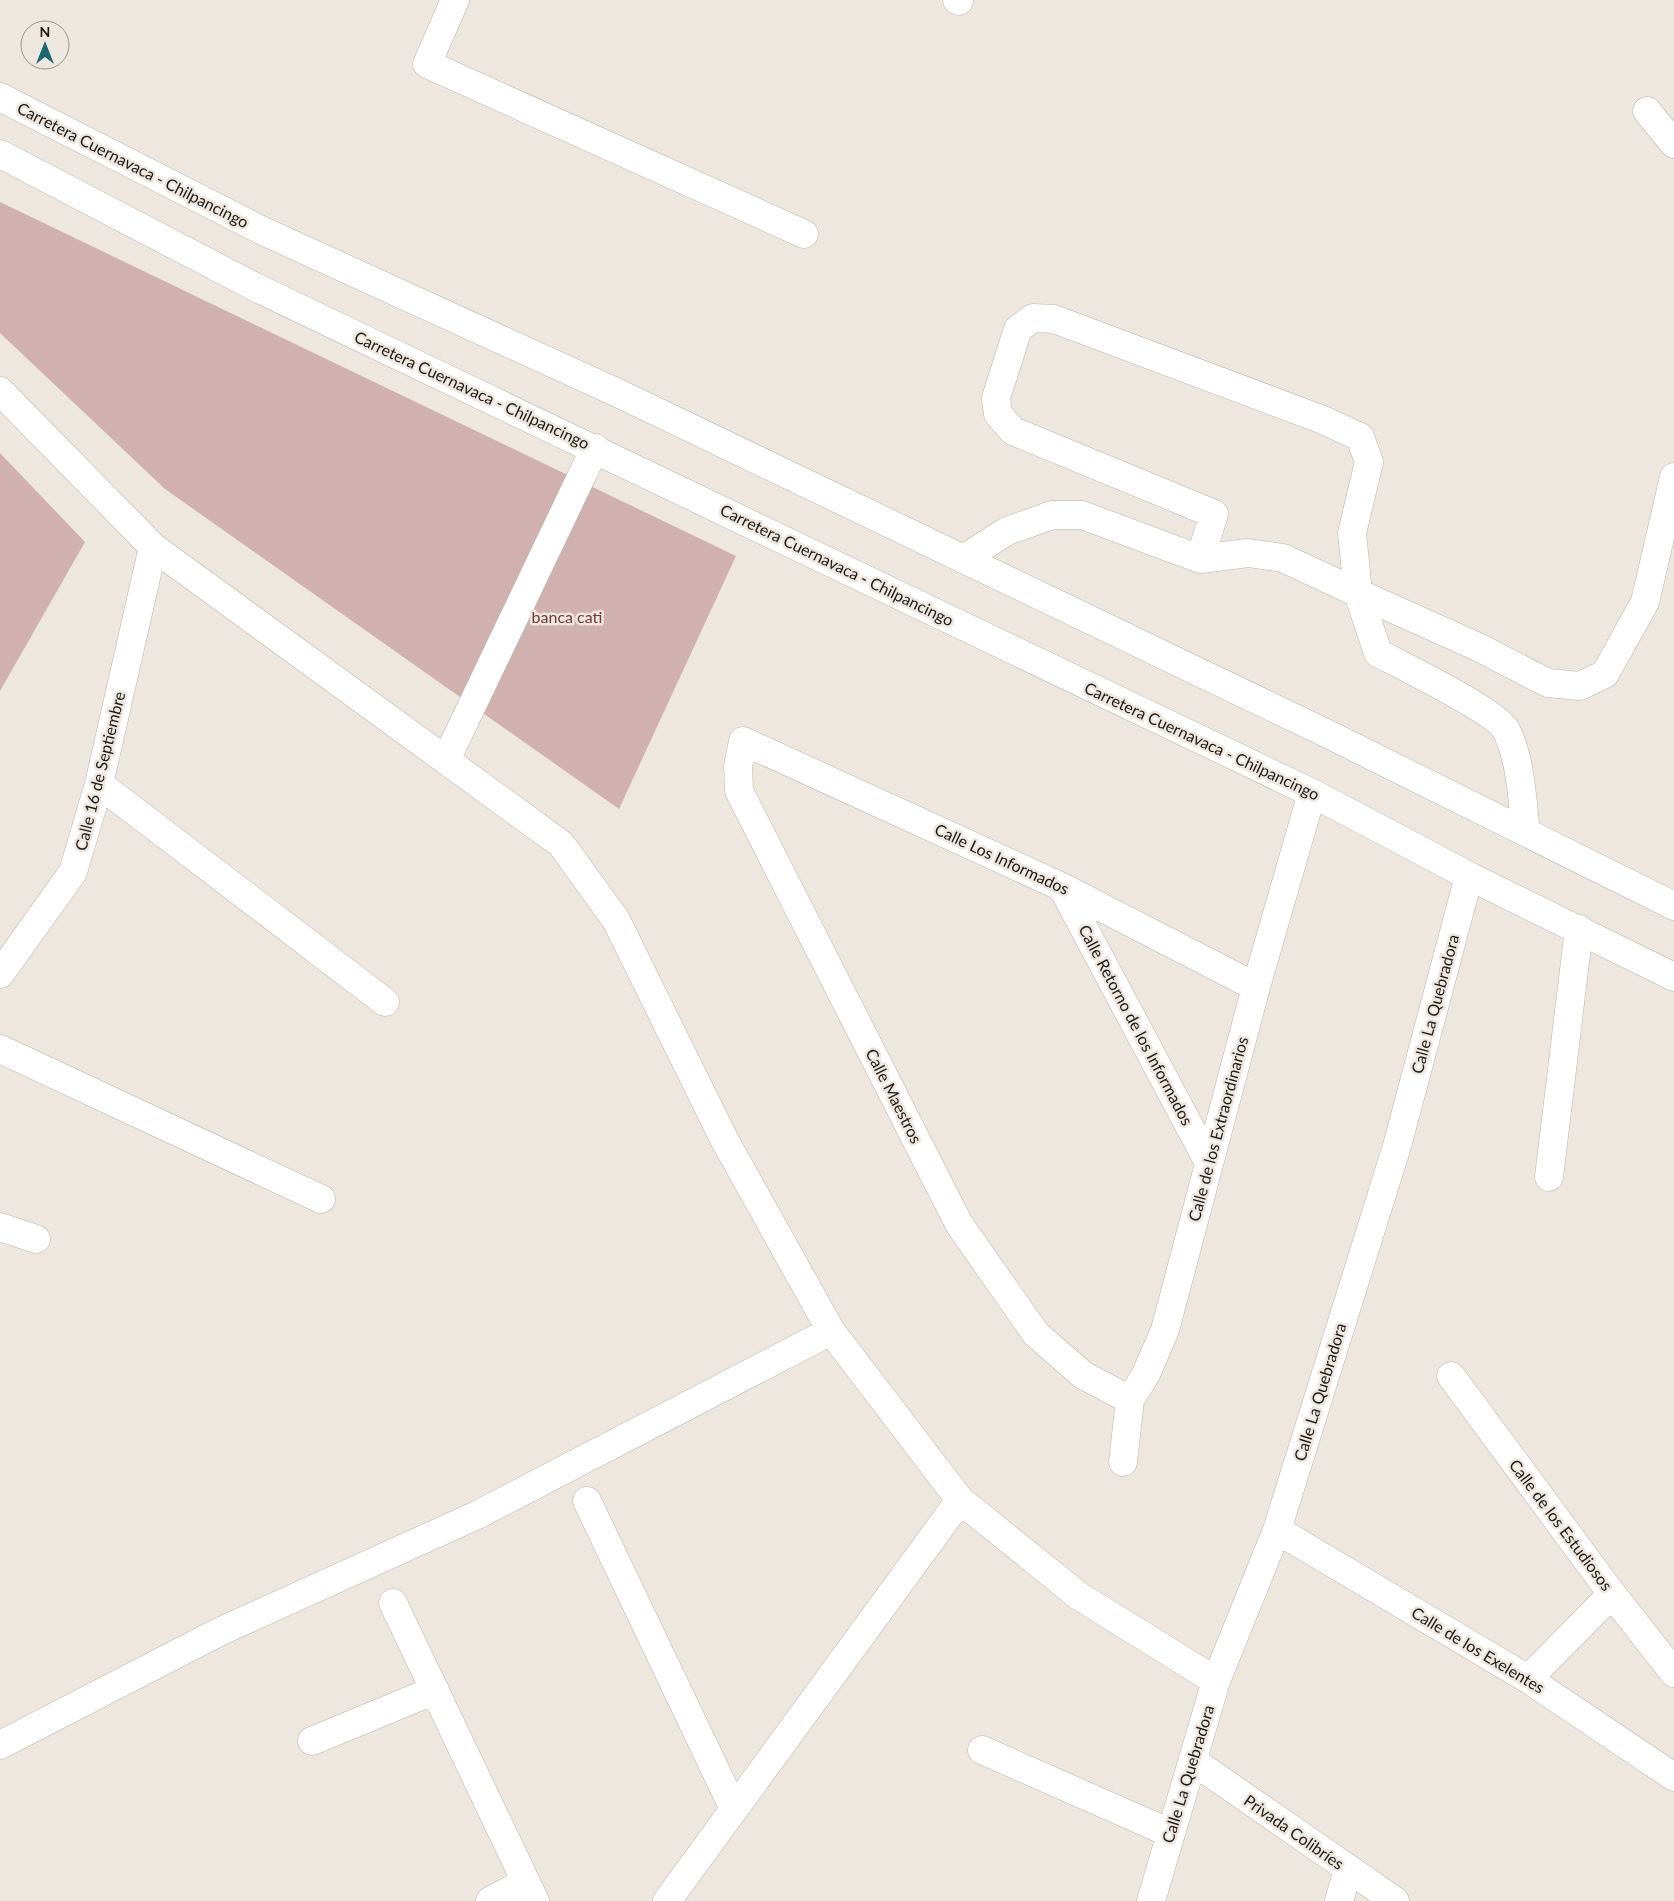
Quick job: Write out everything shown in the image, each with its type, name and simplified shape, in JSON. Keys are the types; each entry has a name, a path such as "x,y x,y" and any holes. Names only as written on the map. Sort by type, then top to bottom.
{"street":[{"path":"455,0 427,64 804,234"},
{"name":"Carretera Cuernavaca - Chilpancingo","path":"0,97 263,231 620,394 1341,740 1674,906"},
{"path":"1647,112 1674,144"},
{"name":"Carretera Cuernavaca - Chilpancingo","path":"4,157 257,288 595,448 1040,664 1312,793 1469,876 1674,977"},
{"path":"1200,559 1214,514 1013,431 998,414 996,398 1018,329 1033,318 1054,319 1323,420 1360,437 1369,462 1352,533 1358,593 1378,653 1485,711 1506,729 1520,774 1526,832"},
{"path":"0,391 153,547 561,844 616,920 724,1139 831,1331 960,1500 1079,1596 1216,1680"},
{"path":"446,760 595,448"},
{"path":"963,559 1007,531 1052,515 1082,515 1200,559 1248,553 1283,558 1478,647 1548,683 1580,686 1605,674 1645,602 1674,477"},
{"name":"Calle 16 de Septiembre","path":"0,974 73,872 99,784 153,547"},
{"name":"Calle Los Informados","path":"743,741 1062,887 1256,987"},
{"name":"Calle Maestros","path":"743,741 738,766 739,791 959,1224 1036,1334 1084,1375 1130,1400"},
{"path":"99,784 385,1002"},
{"name":"Calle de los Extraordinarios","path":"1123,1462 1130,1400 1146,1374 1165,1330 1256,987 1312,793"},
{"name":"Calle La Quebradora","path":"1151,1901 1170,1833 1194,1761 1216,1680 1277,1530 1397,1146 1469,876"},
{"name":"Calle Retorno de los Informados","path":"1062,887 1209,1163"},
{"path":"1549,1177 1579,930"},
{"path":"0,1049 321,1199"},
{"path":"0,1227 36,1239"},
{"path":"0,1745 219,1632 477,1515 831,1331"},
{"name":"Calle de los Estudiosos","path":"1451,1376 1612,1594 1674,1673"},
{"path":"667,1901 960,1500"},
{"path":"587,1501 734,1809"},
{"name":"Calle de los Exelentes","path":"1277,1530 1528,1679 1674,1777"},
{"path":"1528,1679 1612,1594"},
{"path":"393,1603 530,1892 490,1901"},
{"path":"312,1741 435,1690"},
{"path":"982,1750 1170,1833"},
{"name":"Privada Colibríes","path":"1194,1761 1348,1870 1396,1901"},
{"path":"1339,1901 1348,1870"}],"green space":[{"name":"banca cati","path":"0,202 736,556 619,809 165,489 0,333"},
{"path":"0,453 85,542 0,691"}]}
